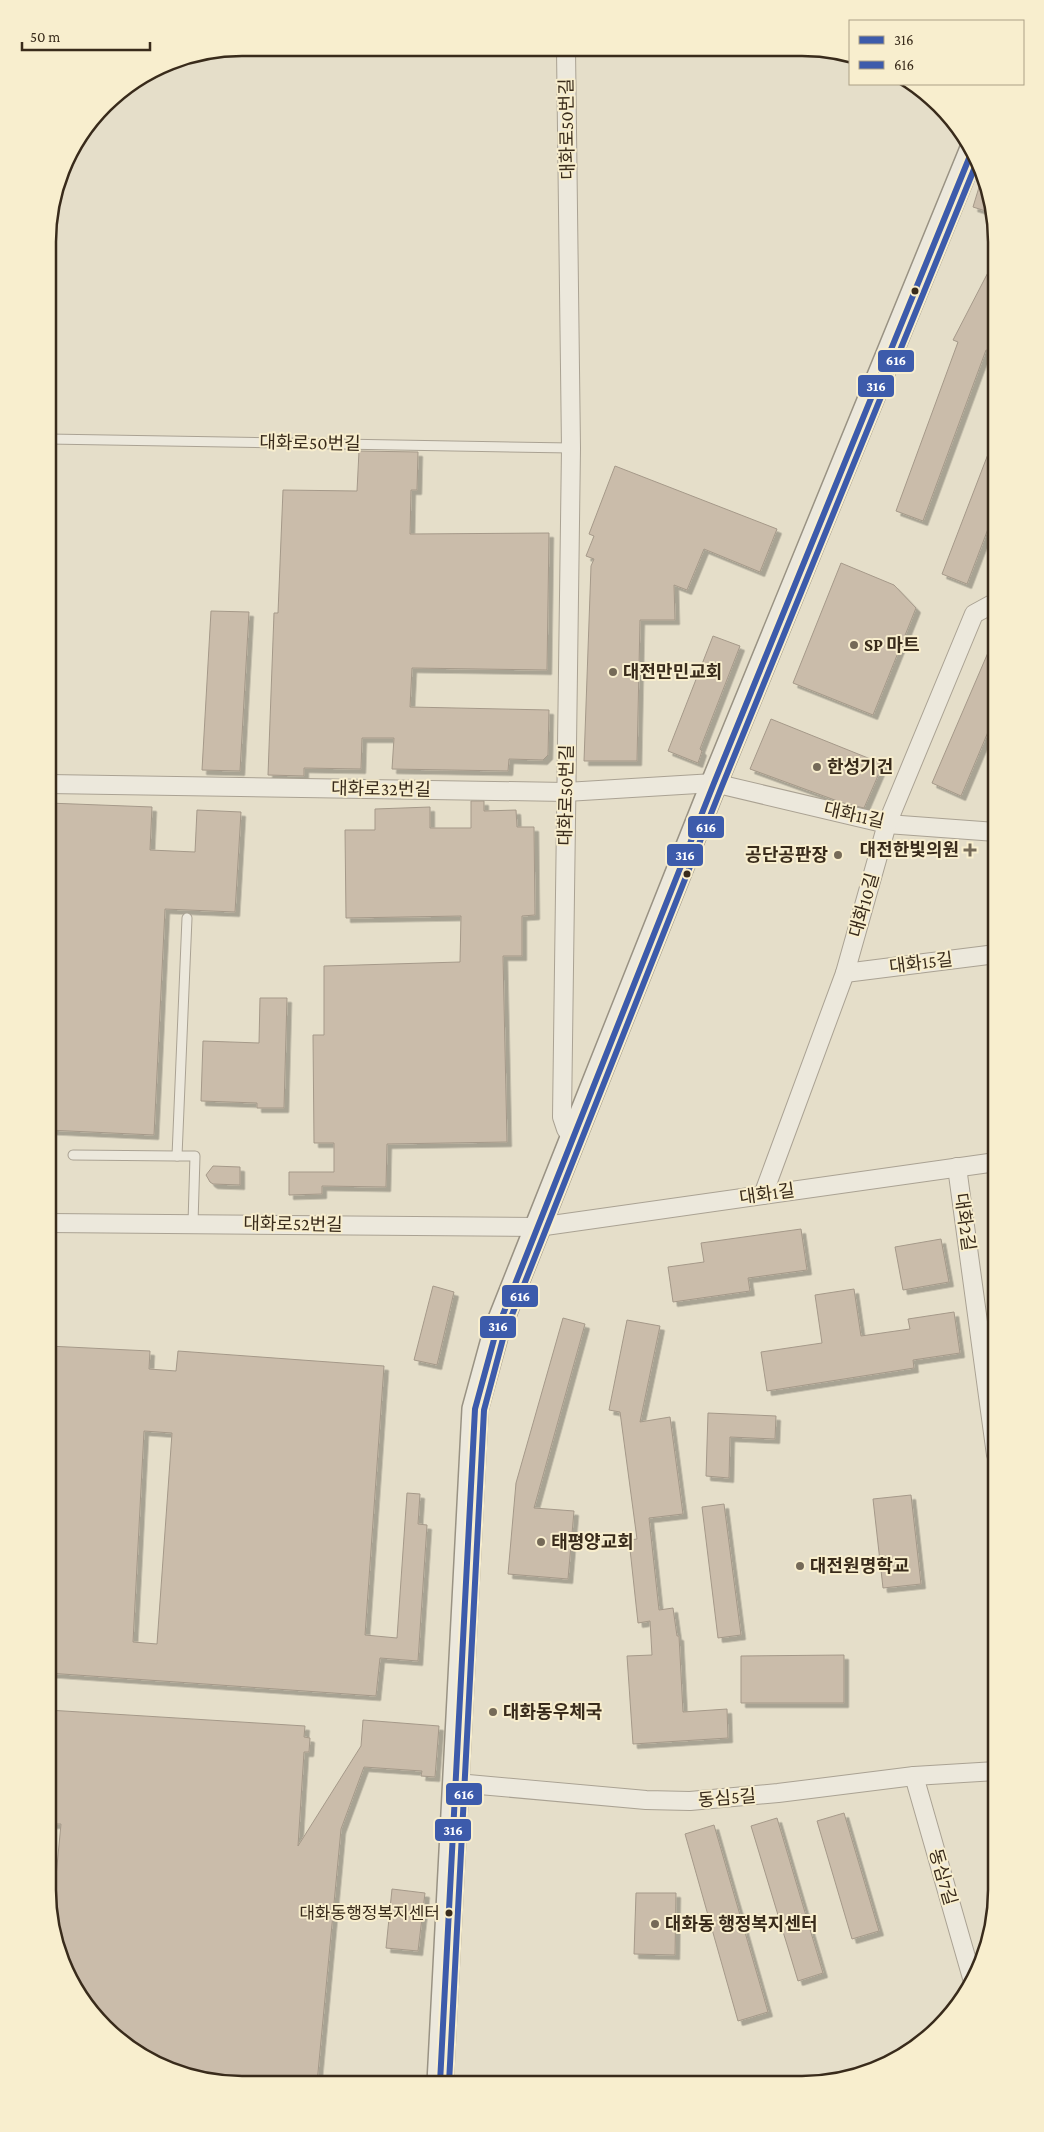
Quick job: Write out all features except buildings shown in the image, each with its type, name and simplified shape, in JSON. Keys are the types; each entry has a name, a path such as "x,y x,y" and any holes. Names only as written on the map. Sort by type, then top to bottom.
{"main road":[{"path":"440,2076 476,1409 496,1332 714,783 969,159"}],"street":[{"name":"대화로50번길","path":"566,56 571,448 562,1117 566,1129 573,1138"},
{"name":"대화10길","path":"763,1195 845,973 888,824 974,614 988,606"},
{"name":"대화로32번길","path":"56,784 566,792 714,783"},
{"name":"대화11길","path":"714,783 888,824 988,831"},
{"name":"대화15길","path":"845,973 988,955"},
{"name":"대화1길","path":"538,1227 988,1163"},
{"name":"대화2길","path":"957,1167 988,1367"},
{"name":"대화로52번길","path":"56,1223 538,1227"},
{"name":"동심5길","path":"457,1783 646,1800 690,1801 778,1793 914,1776 988,1771"},
{"name":"동심7길","path":"914,1776 970,1970"}],"lane":[{"name":"대화로50번길","path":"56,439 571,448"},
{"path":"177,1156 187,918"},
{"path":"73,1155 196,1156 193,1223"}],"transit line":[{"name":"316","path":"440,2076 475,1409 496,1332 714,783 969,159"},
{"name":"616","path":"449,2076 484,1410 504,1335 722,786 974,170"}],"place":[{"name":"SP 마트","path":"854,645"},
{"name":"대전만민교회","path":"613,672"},
{"name":"한성기건","path":"817,767"},
{"name":"대전한빛의원","path":"970,850"},
{"name":"공단공판장","path":"838,855"},
{"name":"태평양교회","path":"541,1542"},
{"name":"대전원명학교","path":"800,1566"},
{"name":"대화동우체국","path":"493,1712"},
{"name":"대화동행정복지센터","path":"449,1913"},
{"name":"대화동 행정복지센터","path":"655,1924"}]}
